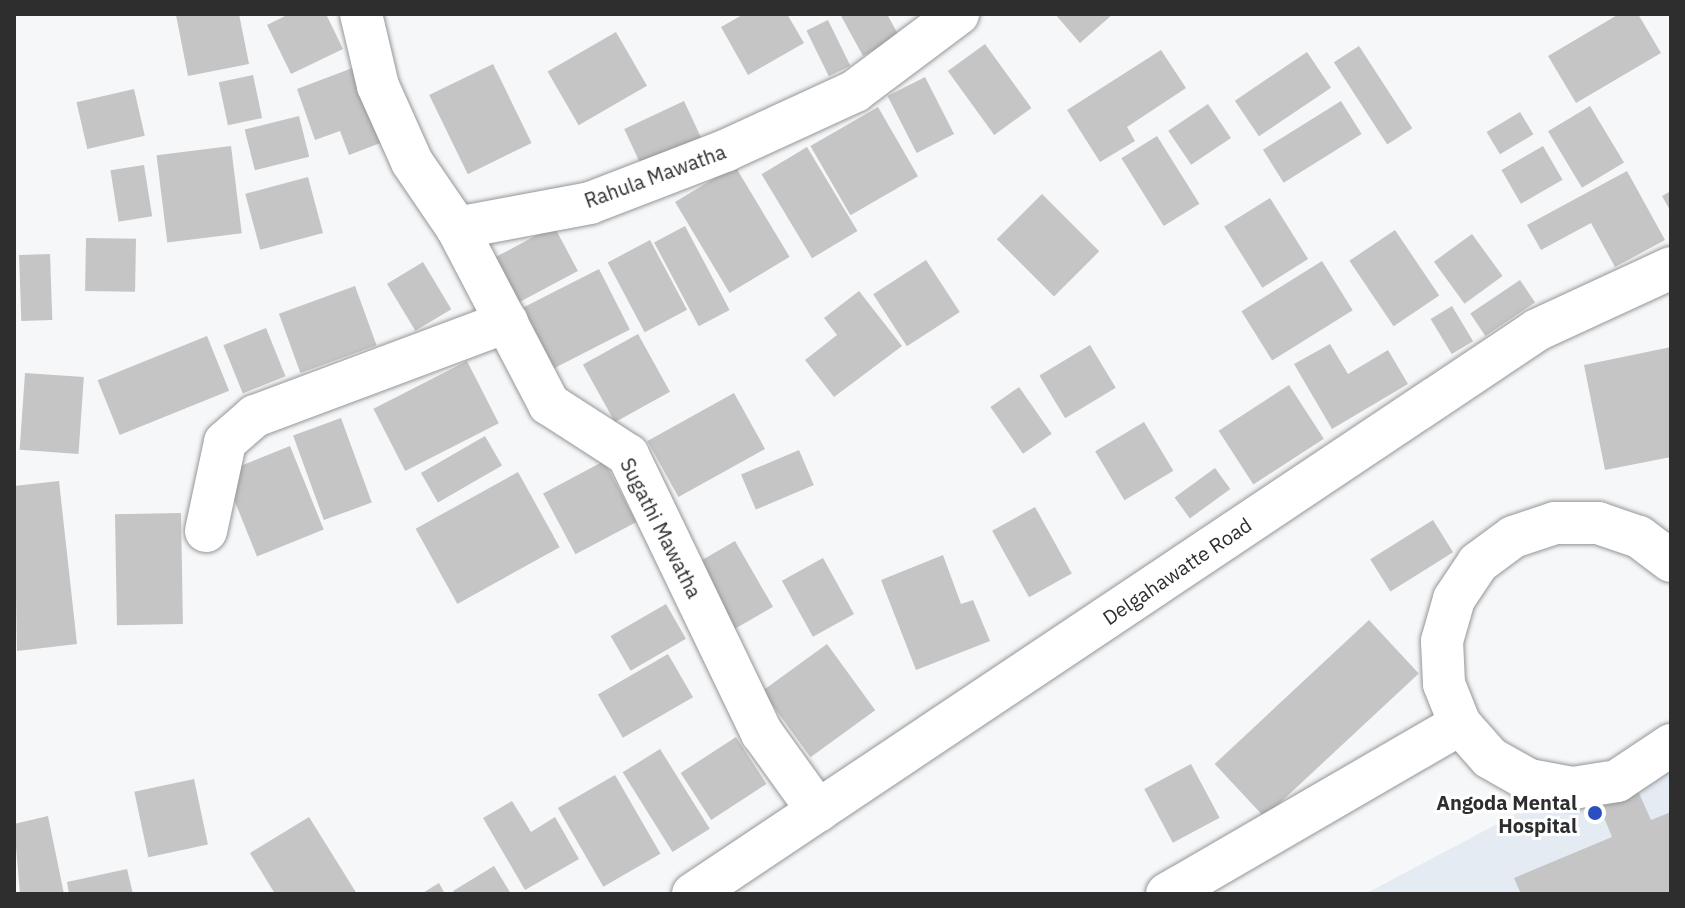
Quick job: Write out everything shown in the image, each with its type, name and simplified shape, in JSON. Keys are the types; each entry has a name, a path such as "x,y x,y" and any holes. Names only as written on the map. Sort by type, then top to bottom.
{"street":[{"path":"361,14 378,86 412,162 457,228"},
{"name":"Rahula Mawatha","path":"457,228 590,203 727,150 855,91 958,14"},
{"name":"Sugathi Mawatha","path":"457,228 549,404 628,455 762,733 818,811"},
{"name":"Delgahawatte Road","path":"693,894 1537,330 1671,268"},
{"path":"206,531 225,442 255,416 507,322"},
{"path":"1671,561 1639,537 1598,523 1555,523 1513,537 1478,563 1454,599 1442,641 1444,684 1460,724 1490,758 1529,780 1573,788 1617,781 1671,745"},
{"path":"1167,894 1460,724"}],"shaded area":[{"name":"Angoda Mental Hospital","path":"1671,732 1671,894 1365,894"}],"building":[{"path":"239,14 249,64 188,76 176,15"},
{"path":"289,14 326,14 343,49 291,74 267,25"},
{"path":"744,14 787,14 804,43 748,75 721,27"},
{"path":"840,14 887,14 899,36 863,56"},
{"path":"1055,14 1113,14 1080,43"},
{"path":"1619,14 1638,14 1661,53 1576,103 1548,56"},
{"path":"828,20 850,66 829,76 806,31"},
{"path":"616,32 647,86 579,125 548,72"},
{"path":"985,44 1031,108 994,135 948,71"},
{"path":"1359,46 1412,128 1387,145 1334,62"},
{"path":"1161,50 1186,88 1127,127 1135,141 1100,162 1067,110"},
{"path":"1307,52 1331,88 1259,136 1235,101"},
{"path":"493,64 532,143 468,174 429,95"},
{"path":"355,67 383,142 349,155 340,131 315,140 297,89"},
{"path":"253,75 262,118 228,125 219,82"},
{"path":"925,77 954,134 917,153 888,96"},
{"path":"134,89 145,136 87,149 77,102"},
{"path":"684,101 706,149 647,177 624,129"},
{"path":"1341,101 1362,134 1284,183 1263,150"},
{"path":"1208,104 1231,138 1191,165 1168,131"},
{"path":"1590,106 1624,163 1582,188 1548,131"},
{"path":"878,107 918,176 850,215 810,146"},
{"path":"1520,112 1533,134 1500,154 1487,132"},
{"path":"299,116 309,157 255,170 245,130"},
{"path":"1157,136 1199,204 1164,226 1121,158"},
{"path":"231,146 242,233 167,242 157,155"},
{"path":"1543,146 1562,180 1521,204 1501,170"},
{"path":"807,147 857,231 812,258 762,174"},
{"path":"144,165 152,216 119,222 110,170"},
{"path":"735,166 790,257 730,293 675,202"},
{"path":"1627,171 1665,240 1615,267 1591,223 1541,250 1527,225"},
{"path":"308,177 323,233 260,250 245,194"},
{"path":"1671,191 1671,212 1662,196"},
{"path":"1042,194 1099,251 1054,297 997,239"},
{"path":"1270,198 1308,259 1262,288 1224,227"},
{"path":"554,226 578,271 508,308 484,263"},
{"path":"685,226 730,310 699,326 654,242"},
{"path":"1395,230 1439,295 1394,326 1349,261"},
{"path":"1472,234 1503,276 1465,304 1434,262"},
{"path":"86,238 136,239 135,292 85,291"},
{"path":"650,240 687,310 645,332 608,263"},
{"path":"50,254 52,320 21,321 19,255"},
{"path":"926,260 960,312 907,346 873,294"},
{"path":"1322,261 1353,310 1272,361 1241,311"},
{"path":"423,262 451,309 415,331 387,284"},
{"path":"599,269 630,330 554,368 523,308"},
{"path":"1520,280 1535,302 1485,336 1470,314"},
{"path":"355,286 377,345 300,373 279,314"},
{"path":"859,291 902,346 834,397 805,360 837,335 824,318"},
{"path":"1452,306 1473,341 1452,354 1431,319"},
{"path":"266,328 285,376 243,393 223,345"},
{"path":"638,334 670,392 615,422 583,365"},
{"path":"207,336 229,391 120,435 98,380"},
{"path":"1330,344 1348,374 1388,350 1408,384 1332,429 1294,364"},
{"path":"1090,345 1116,388 1065,418 1039,375"},
{"path":"1671,347 1671,457 1605,470 1584,365"},
{"path":"467,361 499,423 405,471 373,409"},
{"path":"25,373 84,377 78,454 20,450"},
{"path":"1289,385 1324,439 1253,484 1219,431"},
{"path":"1019,387 1052,434 1023,454 990,407"},
{"path":"734,393 765,449 678,497 647,441"},
{"path":"341,418 372,503 324,520 293,435"},
{"path":"1144,422 1173,471 1124,500 1095,451"},
{"path":"485,436 502,465 438,502 421,473"},
{"path":"290,446 324,529 257,556 223,473"},
{"path":"799,450 814,485 756,510 741,475"},
{"path":"604,461 636,522 575,554 543,493"},
{"path":"1215,468 1230,489 1190,518 1175,497"},
{"path":"518,472 560,547 457,604 416,529"},
{"path":"59,481 77,644 17,651 14,486"},
{"path":"1035,507 1072,573 1029,597 992,531"},
{"path":"181,513 183,624 117,625 115,514"},
{"path":"1433,520 1453,552 1390,591 1370,559"},
{"path":"735,541 773,607 729,632 691,566"},
{"path":"943,555 961,604 973,600 990,641 916,670 881,580"},
{"path":"823,558 854,614 813,637 782,581"},
{"path":"666,604 686,639 631,671 611,636"},
{"path":"1369,620 1419,673 1264,817 1215,764"},
{"path":"827,644 875,710 810,757 762,691"},
{"path":"668,654 693,697 623,738 598,694"},
{"path":"736,737 766,784 711,820 681,773"},
{"path":"660,749 710,829 672,852 623,772"},
{"path":"1191,764 1220,818 1173,843 1144,789"},
{"path":"615,775 660,854 603,887 558,808"},
{"path":"194,779 208,845 148,857 134,792"},
{"path":"1634,782 1651,820 1671,812 1671,894 1521,894 1514,878 1612,837 1596,798"},
{"path":"512,801 531,832 555,817 579,859 525,890 483,818"},
{"path":"48,816 64,894 20,894 14,824"},
{"path":"309,817 357,894 275,894 250,853"},
{"path":"494,866 511,894 455,894 453,891"},
{"path":"127,869 133,894 69,894 67,882"},
{"path":"439,883 445,894 421,894"}],"place":[{"name":"Angoda Mental Hospital","path":"1595,813"}]}
